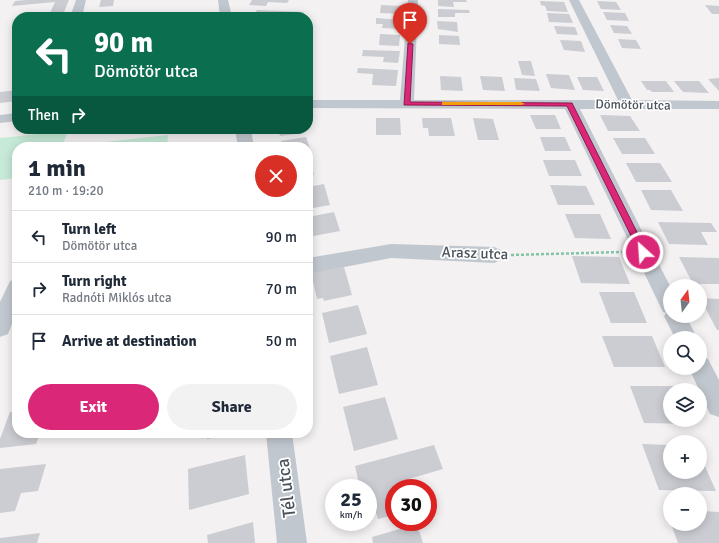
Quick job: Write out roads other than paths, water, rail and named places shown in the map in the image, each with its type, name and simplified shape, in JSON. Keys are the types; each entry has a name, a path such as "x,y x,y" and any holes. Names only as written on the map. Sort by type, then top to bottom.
{"street":[{"path":"77,12 81,0"},
{"path":"223,0 225,12"},
{"path":"407,104 413,0"},
{"path":"574,0 627,105"},
{"name":"Dömötör utca","path":"313,104 719,105"},
{"path":"570,104 663,292"},
{"path":"0,119 12,118"},
{"name":"Arasz utca","path":"313,265 391,251 494,255"},
{"path":"0,288 12,287"},
{"path":"0,327 12,299"},
{"path":"704,375 719,405"},
{"name":"Tél utca","path":"280,438 292,543"}]}
